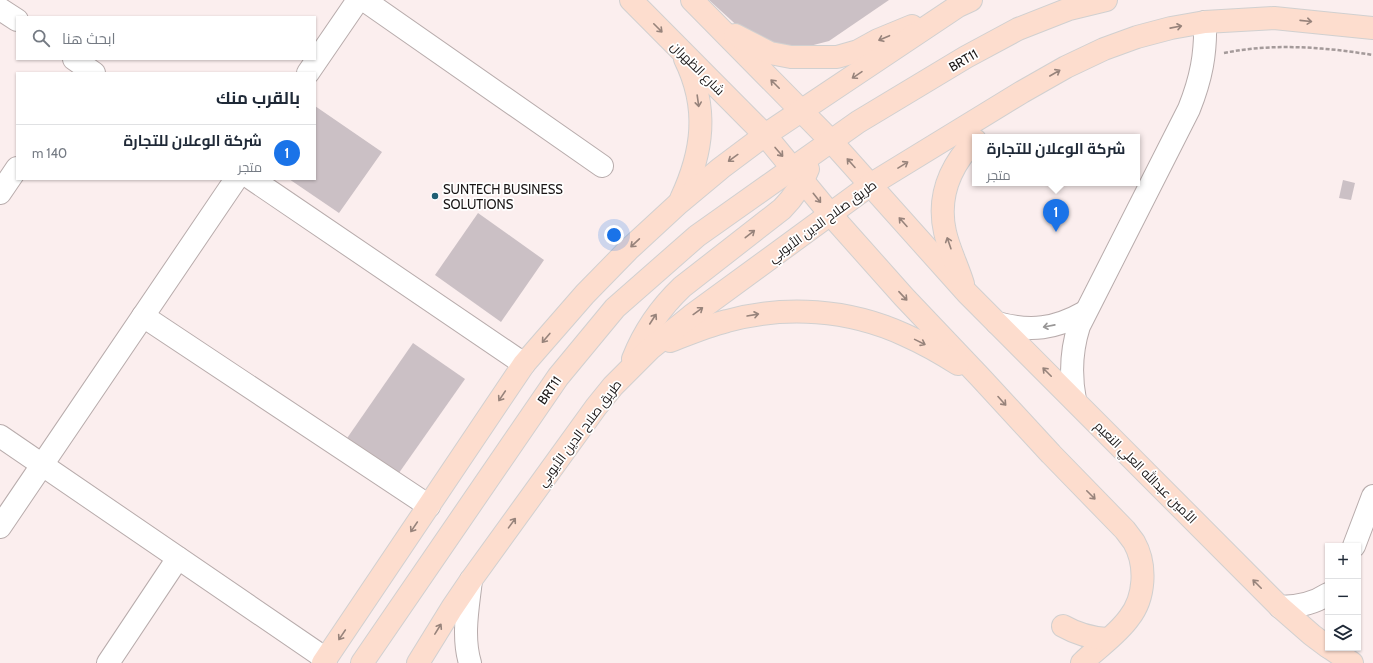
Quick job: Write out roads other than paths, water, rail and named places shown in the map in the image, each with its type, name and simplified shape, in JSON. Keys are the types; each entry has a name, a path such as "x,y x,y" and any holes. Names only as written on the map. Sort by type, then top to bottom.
{"main road":[{"name":"شارع الظهران","path":"631,0 765,136 831,215 904,297 1134,542 1140,557 1142,573 1142,589 1137,604 1130,618 1082,663"},
{"path":"692,0 720,28 770,53 791,57 837,57 858,51 878,40 965,3"},
{"name":"BRT11","path":"362,663 558,377 615,308 697,236 798,174 811,155 858,122 966,57 1018,30 1069,9 1106,0"},
{"path":"325,661 524,364 590,288 628,250 679,203 721,168 765,136 965,3"},
{"name":"طريق صلاح الدين الأيوبي","path":"418,663 471,580 596,407 630,367 691,316 870,185 1022,92 1066,67 1104,49 1137,37 1171,28 1205,22 1274,18 1373,28"},
{"name":"الأمين عبدالله العلي النعيم","path":"720,28 831,141 966,293 1280,606 1312,635 1338,652"},
{"path":"679,203 690,178 698,153 700,127 699,100 693,74 682,51"},
{"path":"981,134 1022,92"},
{"path":"802,111 808,125 811,155"},
{"path":"966,293 946,233 943,214 944,195 949,176 958,160 972,144"},
{"path":"630,367 646,332 656,315 668,300 682,287 782,209 791,200 798,174"},
{"path":"650,349 726,321 755,314 816,312 853,318 904,334 980,377"},
{"path":"1063,626 1074,633 1107,640"}],"street":[{"path":"309,72 358,0"},
{"path":"364,0 602,166"},
{"path":"0,9 16,19"},
{"path":"1075,400 1071,371 1072,355 1079,326 1189,109 1201,75 1204,57 1205,22"},
{"path":"0,193 16,169"},
{"path":"0,527 235,180"},
{"path":"253,180 524,364"},
{"path":"997,323 1012,327 1042,328 1064,322 1085,312"},
{"path":"143,316 429,506"},
{"path":"0,436 325,661"},
{"path":"1355,543 1373,496"},
{"path":"108,663 178,558"},
{"path":"470,663 466,651 466,634 471,580"},
{"path":"1280,606 1290,607 1312,603 1325,596"}],"place":[{"name":"SUNTECH BUSINESS SOLUTIONS","path":"435,196"},
{"name":"شركة الوعلان للتجارة","path":"1056,232"}]}
